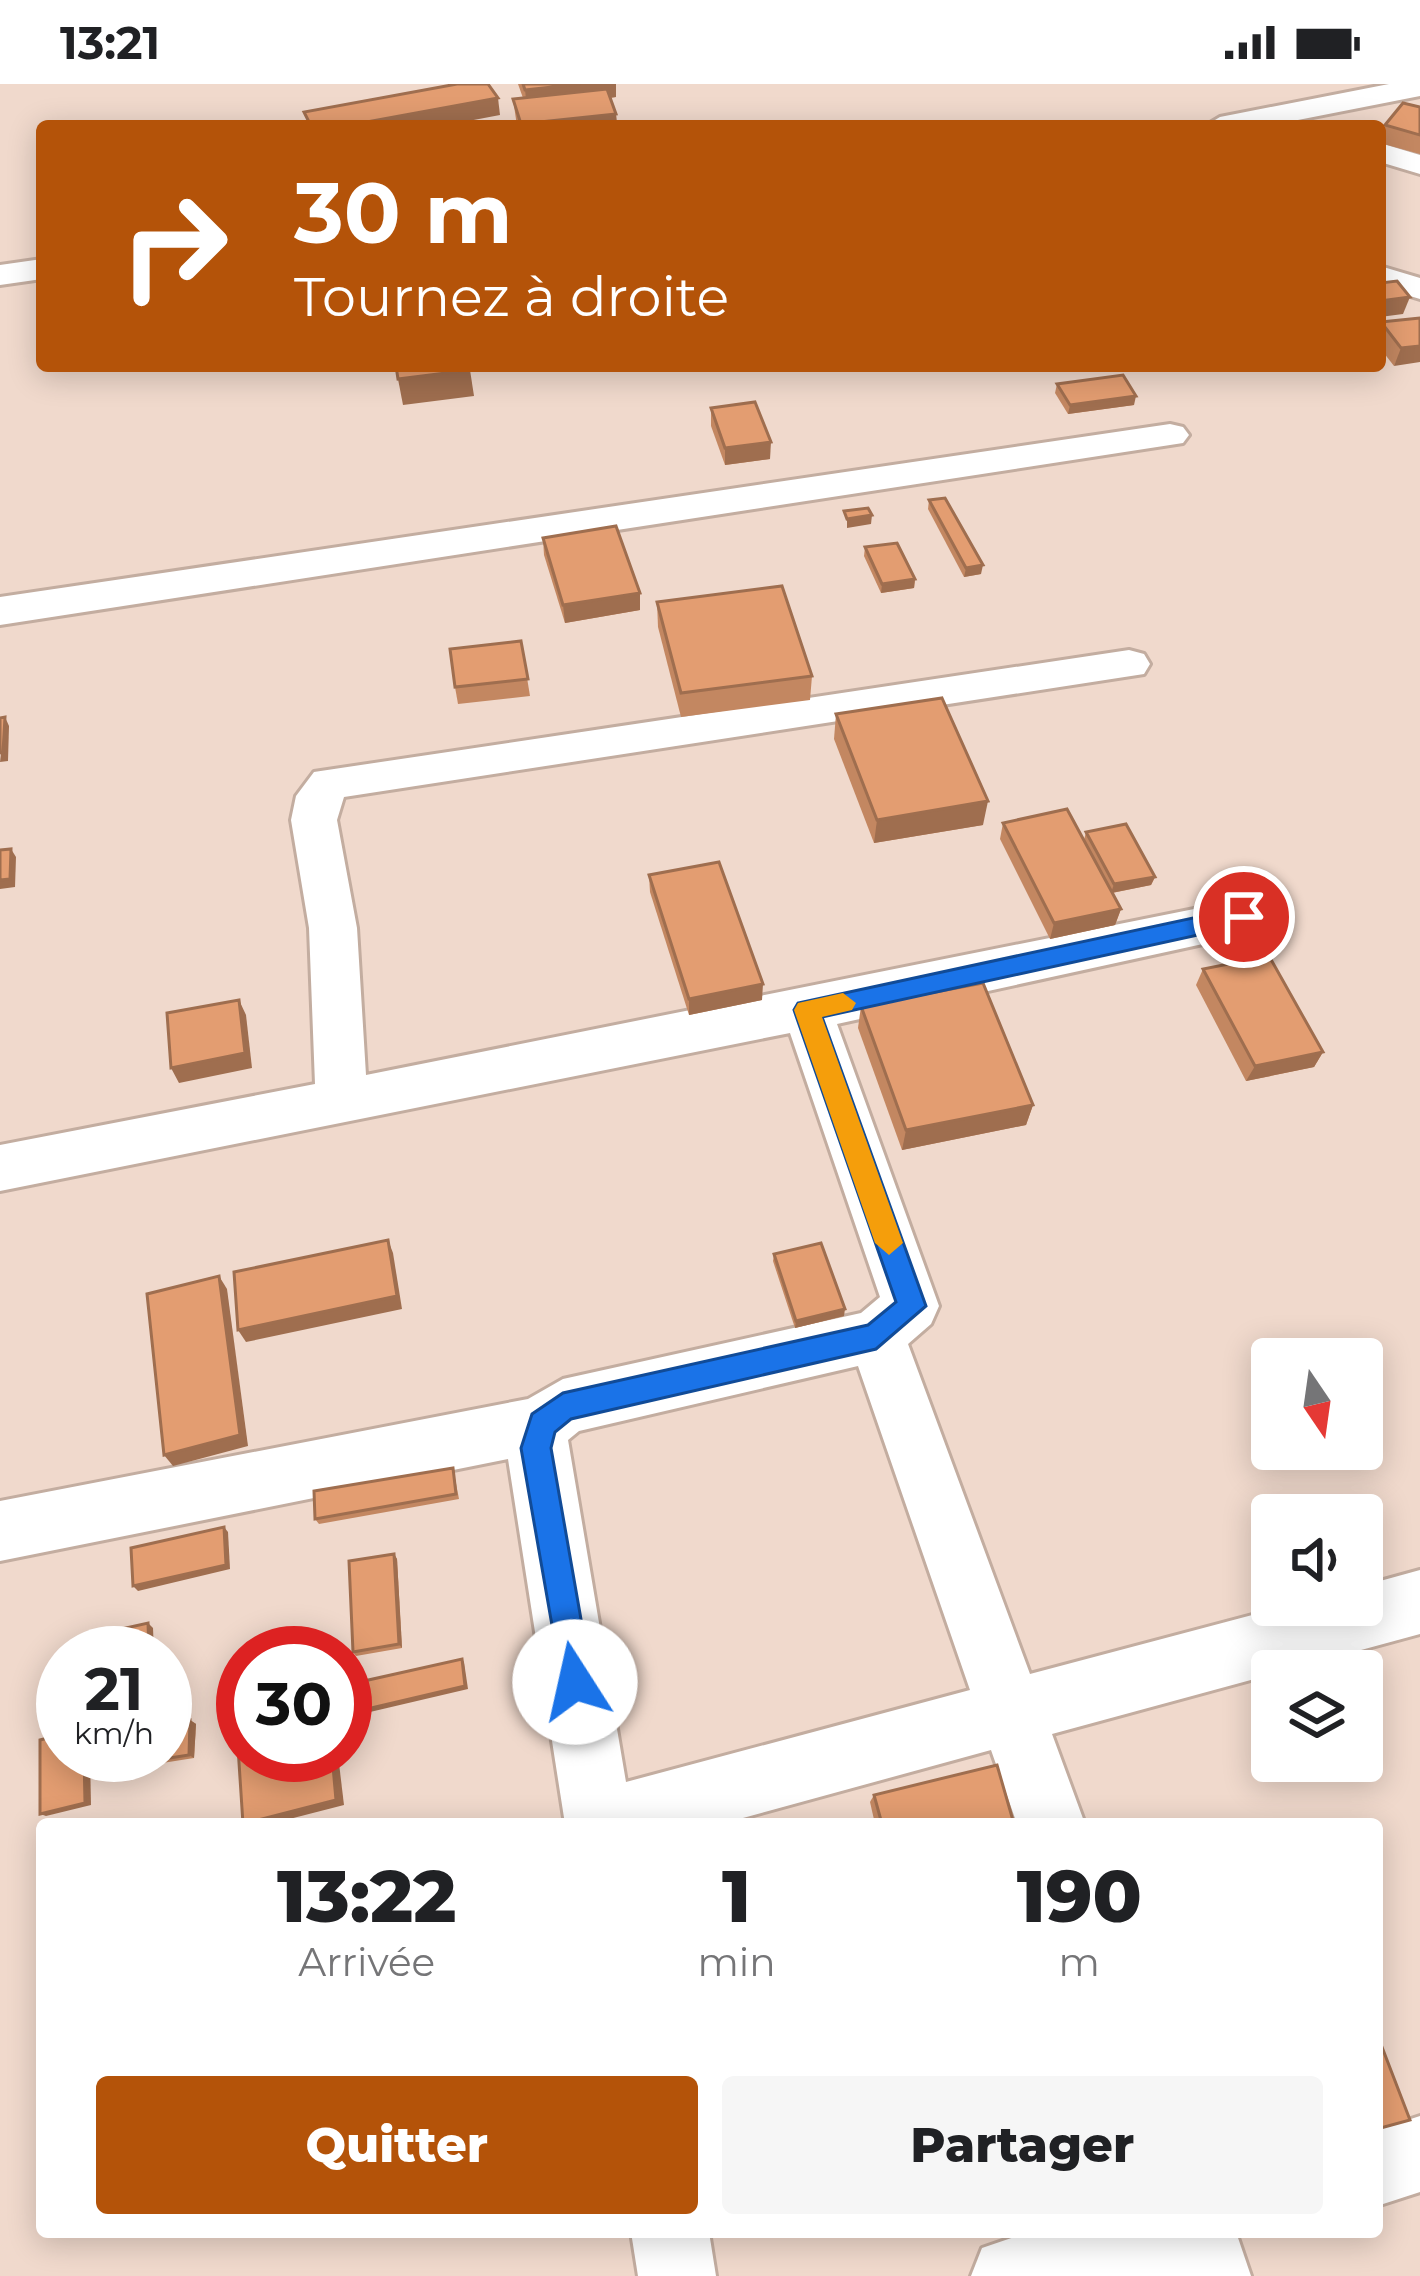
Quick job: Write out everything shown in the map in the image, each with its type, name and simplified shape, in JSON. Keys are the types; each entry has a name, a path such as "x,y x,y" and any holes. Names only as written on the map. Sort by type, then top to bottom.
{"street":[{"path":"1248,120 1420,87"},
{"path":"1280,113 1297,120"},
{"path":"1386,154 1420,165"},
{"path":"0,275 36,270"},
{"path":"1386,278 1420,289"},
{"path":"0,611 1170,435"},
{"path":"342,1101 333,928 314,820 319,796 330,783 1129,664"},
{"path":"0,1168 807,1010 1244,917"},
{"path":"0,1531 542,1424 563,1407 876,1336 911,1306 807,1010"},
{"path":"876,1336 1049,1818"},
{"path":"542,1424 536,1448 598,1818"},
{"path":"618,1818 1420,1602"},
{"path":"1383,2166 1420,2153"},
{"path":"671,2238 677,2276"},
{"path":"1010,2276 1156,2238"},
{"path":"1199,2238 1212,2276"}],"building":[{"path":"457,84 488,84 498,98 378,120 308,120 304,112"},
{"path":"523,84 580,84 525,90"},
{"path":"607,89 616,114 520,120 513,99"},
{"path":"1403,103 1420,107 1420,135 1386,124"},
{"path":"1397,281 1410,297 1386,300 1386,282"},
{"path":"1420,318 1420,346 1401,348 1386,321"},
{"path":"397,372 454,372 398,379"},
{"path":"1123,375 1136,396 1070,405 1057,384"},
{"path":"755,402 771,442 725,448 711,408"},
{"path":"945,498 983,565 966,568 929,500"},
{"path":"868,508 872,515 847,519 844,511"},
{"path":"616,526 640,593 563,605 543,538"},
{"path":"897,543 915,579 882,584 865,547"},
{"path":"782,586 812,676 681,693 657,602"},
{"path":"521,641 528,679 455,687 450,649"},
{"path":"942,698 988,801 877,820 836,714"},
{"path":"5,717 3,752 0,753 0,718"},
{"path":"1067,809 1121,909 1054,923 1003,823"},
{"path":"1126,824 1155,877 1114,884 1086,832"},
{"path":"11,849 10,879 0,880 0,850"},
{"path":"719,862 763,984 689,999 649,875"},
{"path":"1269,956 1323,1052 1255,1066 1203,969"},
{"path":"983,983 1033,1105 906,1130 861,1006"},
{"path":"239,1000 245,1053 171,1068 167,1013"},
{"path":"388,1240 397,1296 238,1330 234,1272"},
{"path":"821,1243 845,1309 796,1321 774,1254"},
{"path":"219,1276 240,1435 164,1455 147,1294"},
{"path":"453,1468 456,1494 315,1519 314,1491"},
{"path":"224,1527 226,1565 133,1586 131,1548"},
{"path":"394,1554 399,1644 372,1649 372,1626 352,1626 349,1561"},
{"path":"462,1659 465,1686 372,1708 372,1679"},
{"path":"997,1765 1012,1818 880,1818 874,1795"},
{"path":"40,1782 85,1782 85,1803 40,1814"},
{"path":"240,1782 334,1782 336,1800 266,1818 243,1818"},
{"path":"1383,2050 1410,2120 1383,2127"}],"slow traffic":[{"path":"843,1003 807,1010 889,1243"}],"route":[{"path":"575,1682 536,1448 542,1424 563,1407 876,1336 911,1306 807,1010 1244,917"}]}
